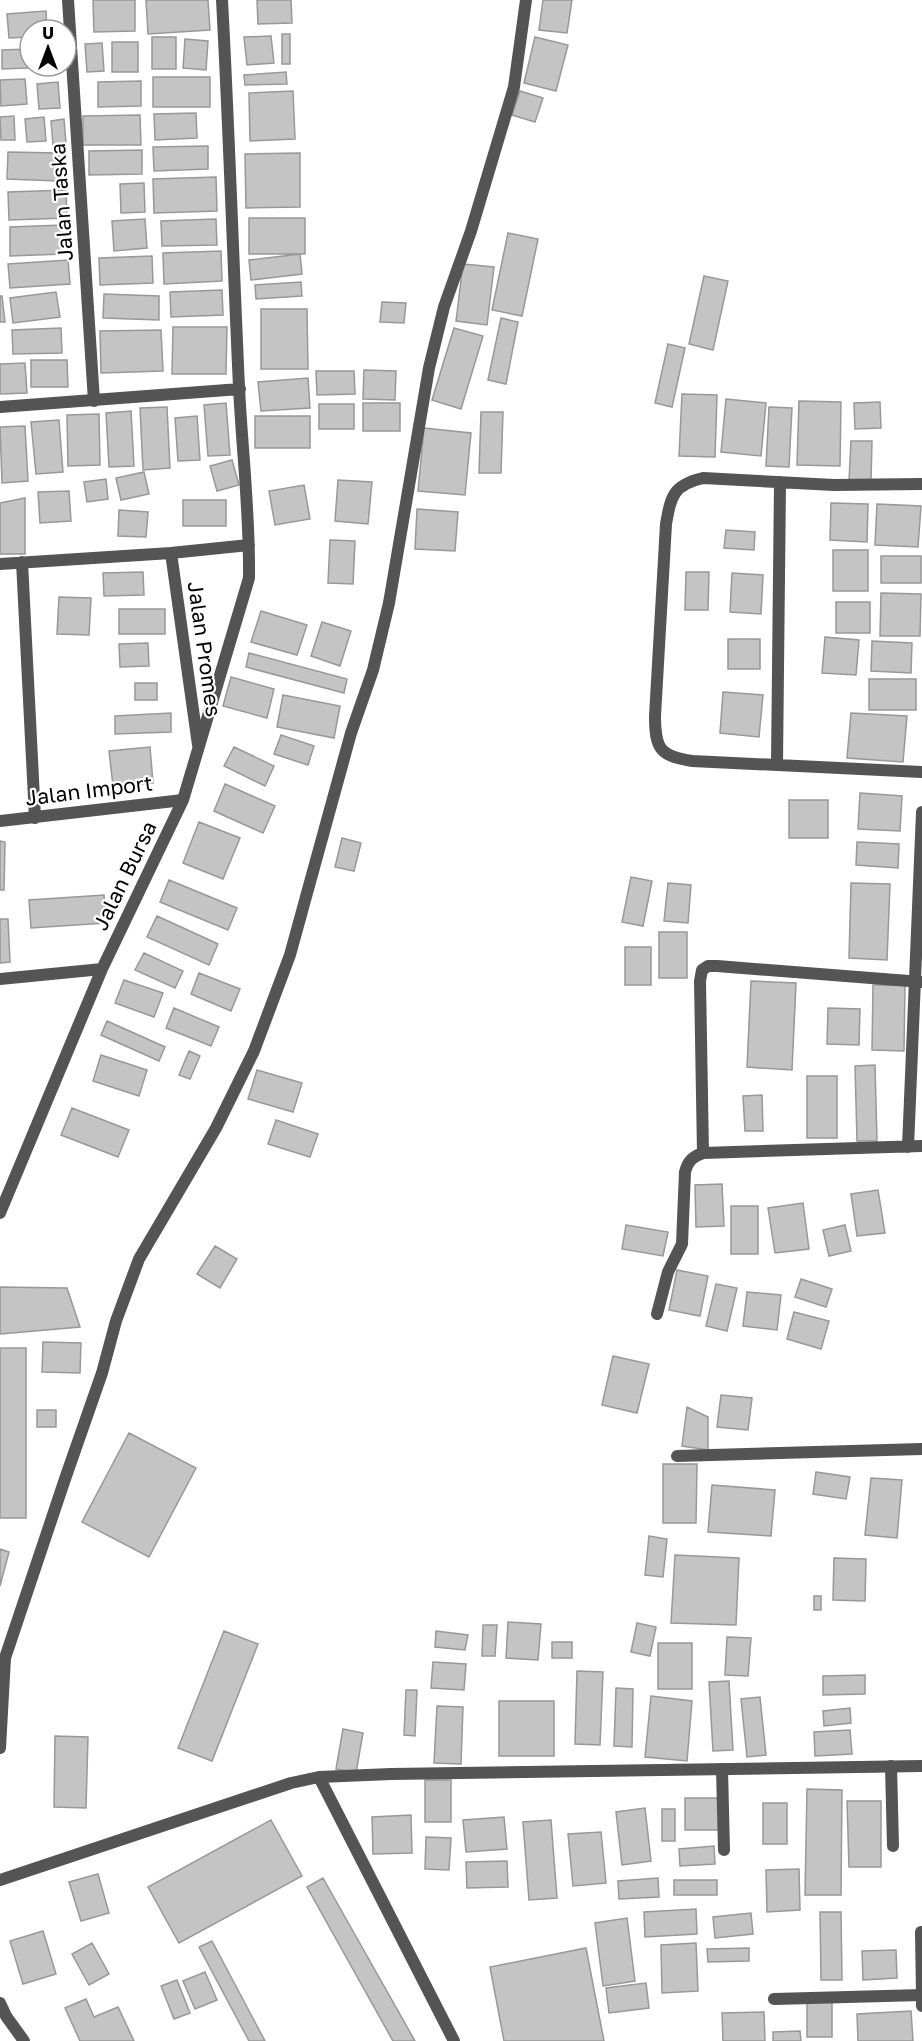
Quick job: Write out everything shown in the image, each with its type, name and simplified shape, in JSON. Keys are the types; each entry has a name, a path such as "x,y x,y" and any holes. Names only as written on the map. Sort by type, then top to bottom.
{"street":[{"name":"Jalan Taska","path":"68,0 94,401"},
{"name":"Jalan Bursa","path":"0,1213 102,969 183,800 249,578 222,0"},
{"path":"0,1748 5,1658 64,1479 102,1373 116,1322 131,1280 139,1259 216,1128 254,1051 290,955 351,733 373,670 390,593 429,368 444,307 471,231 514,87 526,0"},
{"path":"0,407 240,389"},
{"path":"922,484 834,485 703,478 689,481 677,488 670,502 666,524 655,716 655,734 660,750 674,758 693,761 922,772"},
{"path":"777,764 780,482"},
{"path":"0,564 171,553 249,545"},
{"name":"Jalan Promes","path":"171,553 199,751"},
{"path":"22,562 35,818"},
{"name":"Jalan Import","path":"0,821 183,800"},
{"path":"908,1147 918,982 922,812"},
{"path":"703,1153 700,981 702,970 708,966 717,966 918,982"},
{"path":"0,979 102,969"},
{"path":"657,1314 668,1272 682,1244 688,1162 695,1156 703,1153 922,1146"},
{"path":"677,1456 922,1449"},
{"path":"891,1766 893,1846"},
{"path":"0,1880 280,1787 319,1777 922,1766"},
{"path":"722,1769 724,1850"},
{"path":"319,1777 454,2041"},
{"path":"921,1932 922,2006"},
{"path":"774,1999 922,1995"},
{"path":"0,2003 6,2016 24,2041"}],"building":[{"path":"93,0 135,0 135,31 94,32"},
{"path":"146,0 208,0 210,30 148,34"},
{"path":"257,0 291,0 292,23 258,24"},
{"path":"543,0 572,0 567,33 539,30"},
{"path":"46,11 46,18 18,18 18,38 9,38 7,14"},
{"path":"282,34 290,34 290,64 282,64"},
{"path":"271,36 274,63 247,65 244,37"},
{"path":"152,37 176,37 176,69 152,69"},
{"path":"535,37 568,45 556,91 524,83"},
{"path":"185,39 208,41 206,70 183,68"},
{"path":"112,42 138,42 138,72 112,72"},
{"path":"102,43 104,71 87,72 85,44"},
{"path":"18,49 18,68 2,69 2,50"},
{"path":"286,72 287,84 245,85 244,75"},
{"path":"153,77 210,77 210,107 153,107"},
{"path":"25,79 27,104 1,106 0,80"},
{"path":"141,81 141,106 98,107 98,82"},
{"path":"58,82 60,108 39,109 37,84"},
{"path":"293,91 295,139 250,141 249,93"},
{"path":"520,91 543,98 535,122 512,115"},
{"path":"196,113 197,138 155,140 154,114"},
{"path":"140,115 141,145 83,145 83,116"},
{"path":"14,116 15,140 1,140 0,117"},
{"path":"44,117 46,141 27,142 25,119"},
{"path":"64,119 66,143 53,145 51,121"},
{"path":"208,146 208,169 154,171 153,147"},
{"path":"142,150 142,174 89,175 89,151"},
{"path":"8,152 59,153 58,181 7,179"},
{"path":"300,153 300,207 246,208 245,154"},
{"path":"216,177 217,211 154,213 153,179"},
{"path":"144,183 145,212 121,213 120,184"},
{"path":"66,190 67,218 9,220 8,192"},
{"path":"249,218 305,218 305,254 249,254"},
{"path":"145,219 147,248 114,251 112,221"},
{"path":"216,219 217,245 162,246 161,221"},
{"path":"63,225 63,254 10,256 10,227"},
{"path":"508,233 538,239 522,316 492,310"},
{"path":"221,251 222,281 164,284 163,253"},
{"path":"300,254 302,274 251,280 249,260"},
{"path":"152,256 153,283 100,285 99,258"},
{"path":"68,260 70,284 10,288 8,264"},
{"path":"463,264 494,267 487,325 456,321"},
{"path":"704,276 728,281 713,350 689,344"},
{"path":"301,282 302,296 256,299 255,285"},
{"path":"222,290 223,315 171,317 170,292"},
{"path":"56,292 60,317 13,323 10,298"},
{"path":"104,294 159,296 159,320 103,318"},
{"path":"0,296 2,296 5,322 0,322"},
{"path":"382,302 406,303 404,323 380,322"},
{"path":"261,309 307,309 308,369 261,369"},
{"path":"501,318 518,322 506,384 488,380"},
{"path":"173,327 227,327 226,374 172,374"},
{"path":"61,328 62,353 13,354 12,330"},
{"path":"454,328 483,336 461,409 432,400"},
{"path":"161,330 163,371 101,373 100,331"},
{"path":"668,344 685,348 672,407 655,403"},
{"path":"31,360 67,360 68,387 31,387"},
{"path":"25,363 27,393 0,394 0,364"},
{"path":"364,370 396,371 395,400 363,399"},
{"path":"316,371 354,371 355,394 317,395"},
{"path":"308,378 310,408 261,411 258,382"},
{"path":"682,394 717,395 715,457 679,456"},
{"path":"726,399 766,403 761,456 721,452"},
{"path":"799,401 841,402 840,466 797,465"},
{"path":"880,402 881,428 855,429 854,403"},
{"path":"226,403 230,455 208,456 204,405"},
{"path":"363,403 400,403 400,431 363,431"},
{"path":"319,404 354,404 354,429 319,429"},
{"path":"167,407 170,468 143,470 140,408"},
{"path":"769,407 792,408 789,467 766,466"},
{"path":"131,411 134,466 109,467 106,413"},
{"path":"481,412 503,412 501,473 479,473"},
{"path":"99,414 100,465 68,466 67,415"},
{"path":"197,416 200,460 178,461 175,418"},
{"path":"255,416 310,416 310,448 255,448"},
{"path":"59,420 63,472 36,474 31,422"},
{"path":"25,426 28,481 2,483 0,427"},
{"path":"424,428 471,433 465,495 418,491"},
{"path":"851,441 872,441 871,482 849,481"},
{"path":"232,460 239,485 217,491 210,466"},
{"path":"144,472 149,494 121,500 116,478"},
{"path":"106,479 108,499 87,502 84,482"},
{"path":"338,480 372,482 368,524 335,521"},
{"path":"304,485 310,519 275,525 269,491"},
{"path":"69,491 71,521 40,523 38,492"},
{"path":"25,498 25,554 0,554 0,503"},
{"path":"183,500 226,500 226,526 183,526"},
{"path":"831,503 868,504 867,542 830,540"},
{"path":"877,504 921,506 918,547 875,545"},
{"path":"417,509 458,512 455,551 415,549"},
{"path":"119,510 148,512 146,537 118,536"},
{"path":"726,530 755,532 754,550 724,548"},
{"path":"330,540 355,541 353,584 328,583"},
{"path":"833,550 868,550 868,591 833,591"},
{"path":"881,556 921,556 921,583 881,583"},
{"path":"143,572 144,595 104,596 103,573"},
{"path":"686,572 709,572 708,610 685,610"},
{"path":"732,573 763,575 761,614 730,612"},
{"path":"881,593 921,594 920,636 880,636"},
{"path":"59,597 91,598 89,635 57,634"},
{"path":"836,602 870,602 870,633 836,633"},
{"path":"119,609 165,609 165,634 119,634"},
{"path":"261,611 307,625 297,655 251,642"},
{"path":"322,622 351,631 340,666 311,656"},
{"path":"825,637 859,640 856,675 822,673"},
{"path":"728,639 760,639 760,669 728,669"},
{"path":"872,641 912,643 911,673 871,671"},
{"path":"148,643 149,666 120,667 119,644"},
{"path":"249,653 347,679 344,693 246,667"},
{"path":"231,677 274,689 267,718 223,706"},
{"path":"869,679 916,679 916,710 869,710"},
{"path":"135,683 157,683 157,700 135,700"},
{"path":"723,692 763,695 759,737 720,733"},
{"path":"283,695 340,706 334,738 277,727"},
{"path":"171,713 171,732 115,734 115,716"},
{"path":"851,713 907,716 903,762 847,758"},
{"path":"281,735 314,746 308,765 274,754"},
{"path":"150,747 153,783 113,786 109,751"},
{"path":"234,747 274,766 265,786 224,766"},
{"path":"225,784 275,806 263,833 214,811"},
{"path":"860,793 902,796 900,831 858,829"},
{"path":"789,800 828,800 828,838 789,838"},
{"path":"199,822 240,838 223,879 183,863"},
{"path":"342,838 361,843 354,871 335,867"},
{"path":"0,841 5,842 4,890 0,890"},
{"path":"857,842 899,844 898,868 856,865"},
{"path":"631,877 652,881 643,926 622,922"},
{"path":"169,880 237,908 228,930 160,902"},
{"path":"668,883 691,885 688,923 664,921"},
{"path":"851,883 890,884 887,960 849,958"},
{"path":"104,895 106,923 31,928 29,900"},
{"path":"157,916 218,944 209,965 147,937"},
{"path":"0,919 8,919 10,962 0,963"},
{"path":"659,932 687,932 687,978 659,978"},
{"path":"625,947 651,947 651,985 625,985"},
{"path":"144,953 183,971 175,988 135,970"},
{"path":"199,973 240,989 231,1011 191,994"},
{"path":"124,980 163,993 154,1017 115,1003"},
{"path":"751,981 796,983 792,1070 747,1067"},
{"path":"873,985 905,985 904,1051 872,1050"},
{"path":"174,1008 219,1027 211,1046 166,1028"},
{"path":"828,1008 860,1009 859,1045 827,1044"},
{"path":"107,1021 165,1047 159,1061 101,1035"},
{"path":"189,1051 200,1056 190,1079 179,1075"},
{"path":"101,1055 147,1070 139,1096 93,1081"},
{"path":"875,1065 877,1141 857,1141 855,1066"},
{"path":"257,1070 302,1083 293,1112 248,1099"},
{"path":"807,1076 837,1076 837,1138 807,1138"},
{"path":"762,1095 763,1131 745,1131 743,1096"},
{"path":"72,1108 129,1130 118,1157 61,1135"},
{"path":"276,1120 318,1134 310,1157 268,1144"},
{"path":"722,1184 724,1226 696,1227 695,1185"},
{"path":"878,1190 885,1233 857,1236 851,1194"},
{"path":"803,1203 809,1249 775,1253 768,1208"},
{"path":"731,1206 758,1206 758,1254 731,1254"},
{"path":"626,1225 668,1232 663,1256 622,1249"},
{"path":"845,1225 851,1251 829,1256 823,1230"},
{"path":"215,1246 237,1259 220,1288 197,1274"},
{"path":"677,1270 708,1276 700,1316 669,1310"},
{"path":"801,1279 832,1289 826,1307 795,1297"},
{"path":"716,1284 737,1288 727,1331 706,1326"},
{"path":"0,1287 67,1288 80,1327 0,1334"},
{"path":"747,1292 781,1295 777,1330 743,1326"},
{"path":"794,1312 829,1321 821,1349 787,1339"},
{"path":"43,1342 81,1343 80,1373 42,1372"},
{"path":"0,1348 26,1348 26,1518 0,1518"},
{"path":"613,1356 649,1364 637,1413 602,1405"},
{"path":"721,1395 752,1398 748,1430 717,1427"},
{"path":"687,1407 708,1417 708,1450 682,1446"},
{"path":"37,1410 56,1410 56,1427 37,1427"},
{"path":"129,1433 196,1468 149,1557 82,1522"},
{"path":"663,1464 697,1464 696,1523 663,1523"},
{"path":"816,1472 850,1477 846,1499 813,1494"},
{"path":"871,1478 902,1480 897,1538 865,1535"},
{"path":"712,1485 775,1490 771,1536 708,1532"},
{"path":"649,1536 667,1539 663,1577 645,1575"},
{"path":"0,1549 9,1552 0,1586"},
{"path":"675,1555 739,1558 736,1625 671,1623"},
{"path":"834,1558 866,1559 865,1601 833,1600"},
{"path":"814,1596 821,1596 821,1610 814,1610"},
{"path":"508,1622 541,1624 538,1660 506,1658"},
{"path":"637,1623 656,1627 650,1656 631,1652"},
{"path":"483,1625 497,1625 495,1656 482,1656"},
{"path":"224,1631 258,1644 212,1761 178,1748"},
{"path":"436,1631 468,1635 465,1650 435,1647"},
{"path":"727,1637 751,1638 748,1676 725,1675"},
{"path":"552,1642 572,1642 572,1658 552,1658"},
{"path":"658,1643 692,1643 692,1689 658,1689"},
{"path":"433,1662 466,1664 464,1690 431,1688"},
{"path":"577,1671 603,1672 600,1745 575,1744"},
{"path":"865,1675 865,1694 823,1695 823,1676"},
{"path":"729,1681 733,1750 713,1751 709,1682"},
{"path":"616,1688 633,1689 632,1747 614,1746"},
{"path":"406,1690 417,1690 415,1736 404,1735"},
{"path":"651,1696 692,1701 687,1761 645,1757"},
{"path":"760,1697 766,1755 747,1757 741,1699"},
{"path":"499,1701 554,1701 554,1756 499,1756"},
{"path":"437,1706 463,1707 461,1764 434,1763"},
{"path":"850,1708 851,1723 824,1726 823,1711"},
{"path":"343,1729 363,1733 356,1773 336,1769"},
{"path":"850,1730 852,1754 815,1756 814,1732"},
{"path":"55,1736 88,1737 86,1808 54,1807"},
{"path":"425,1780 451,1780 451,1822 425,1822"},
{"path":"807,1789 842,1790 841,1895 805,1895"},
{"path":"685,1798 720,1798 720,1830 685,1830"},
{"path":"847,1801 881,1801 881,1867 849,1867"},
{"path":"763,1803 787,1803 787,1844 763,1844"},
{"path":"645,1808 651,1861 622,1865 616,1812"},
{"path":"662,1809 675,1809 675,1841 662,1841"},
{"path":"411,1815 412,1853 373,1854 372,1817"},
{"path":"504,1817 507,1849 466,1852 463,1820"},
{"path":"271,1820 302,1876 179,1943 148,1887"},
{"path":"551,1820 557,1898 529,1900 523,1822"},
{"path":"601,1832 606,1883 573,1886 568,1834"},
{"path":"426,1837 451,1838 449,1870 425,1869"},
{"path":"714,1846 715,1864 680,1866 679,1849"},
{"path":"507,1861 508,1887 467,1888 466,1862"},
{"path":"799,1869 800,1910 767,1912 766,1870"},
{"path":"98,1874 109,1913 81,1921 69,1882"},
{"path":"323,1878 415,2041 393,2041 307,1887"},
{"path":"658,1878 659,1897 619,1899 618,1881"},
{"path":"674,1880 717,1880 717,1895 674,1895"},
{"path":"696,1909 697,1934 645,1937 644,1912"},
{"path":"820,1912 841,1912 842,1980 821,1980"},
{"path":"751,1913 753,1934 715,1938 713,1917"},
{"path":"627,1918 635,1981 603,1986 595,1923"},
{"path":"43,1931 56,1974 23,1984 10,1941"},
{"path":"212,1941 265,2041 249,2041 199,1947"},
{"path":"92,1943 109,1974 89,1985 72,1954"},
{"path":"696,1943 698,1991 662,1993 661,1945"},
{"path":"586,1948 604,2041 504,2041 490,1967"},
{"path":"749,1948 749,1961 708,1962 707,1949"},
{"path":"896,1950 897,1978 863,1980 862,1951"},
{"path":"205,1972 217,2000 195,2009 183,1981"},
{"path":"177,1980 190,2013 174,2019 161,1986"},
{"path":"646,1983 649,2008 609,2013 606,1988"},
{"path":"86,1999 94,2017 118,2007 134,2041 80,2041 65,2008"},
{"path":"807,2002 832,2002 832,2037 807,2037"},
{"path":"911,2011 913,2041 858,2041 857,2014"},
{"path":"764,2012 765,2041 723,2041 722,2013"},
{"path":"800,2031 801,2041 773,2041 773,2032"}]}
